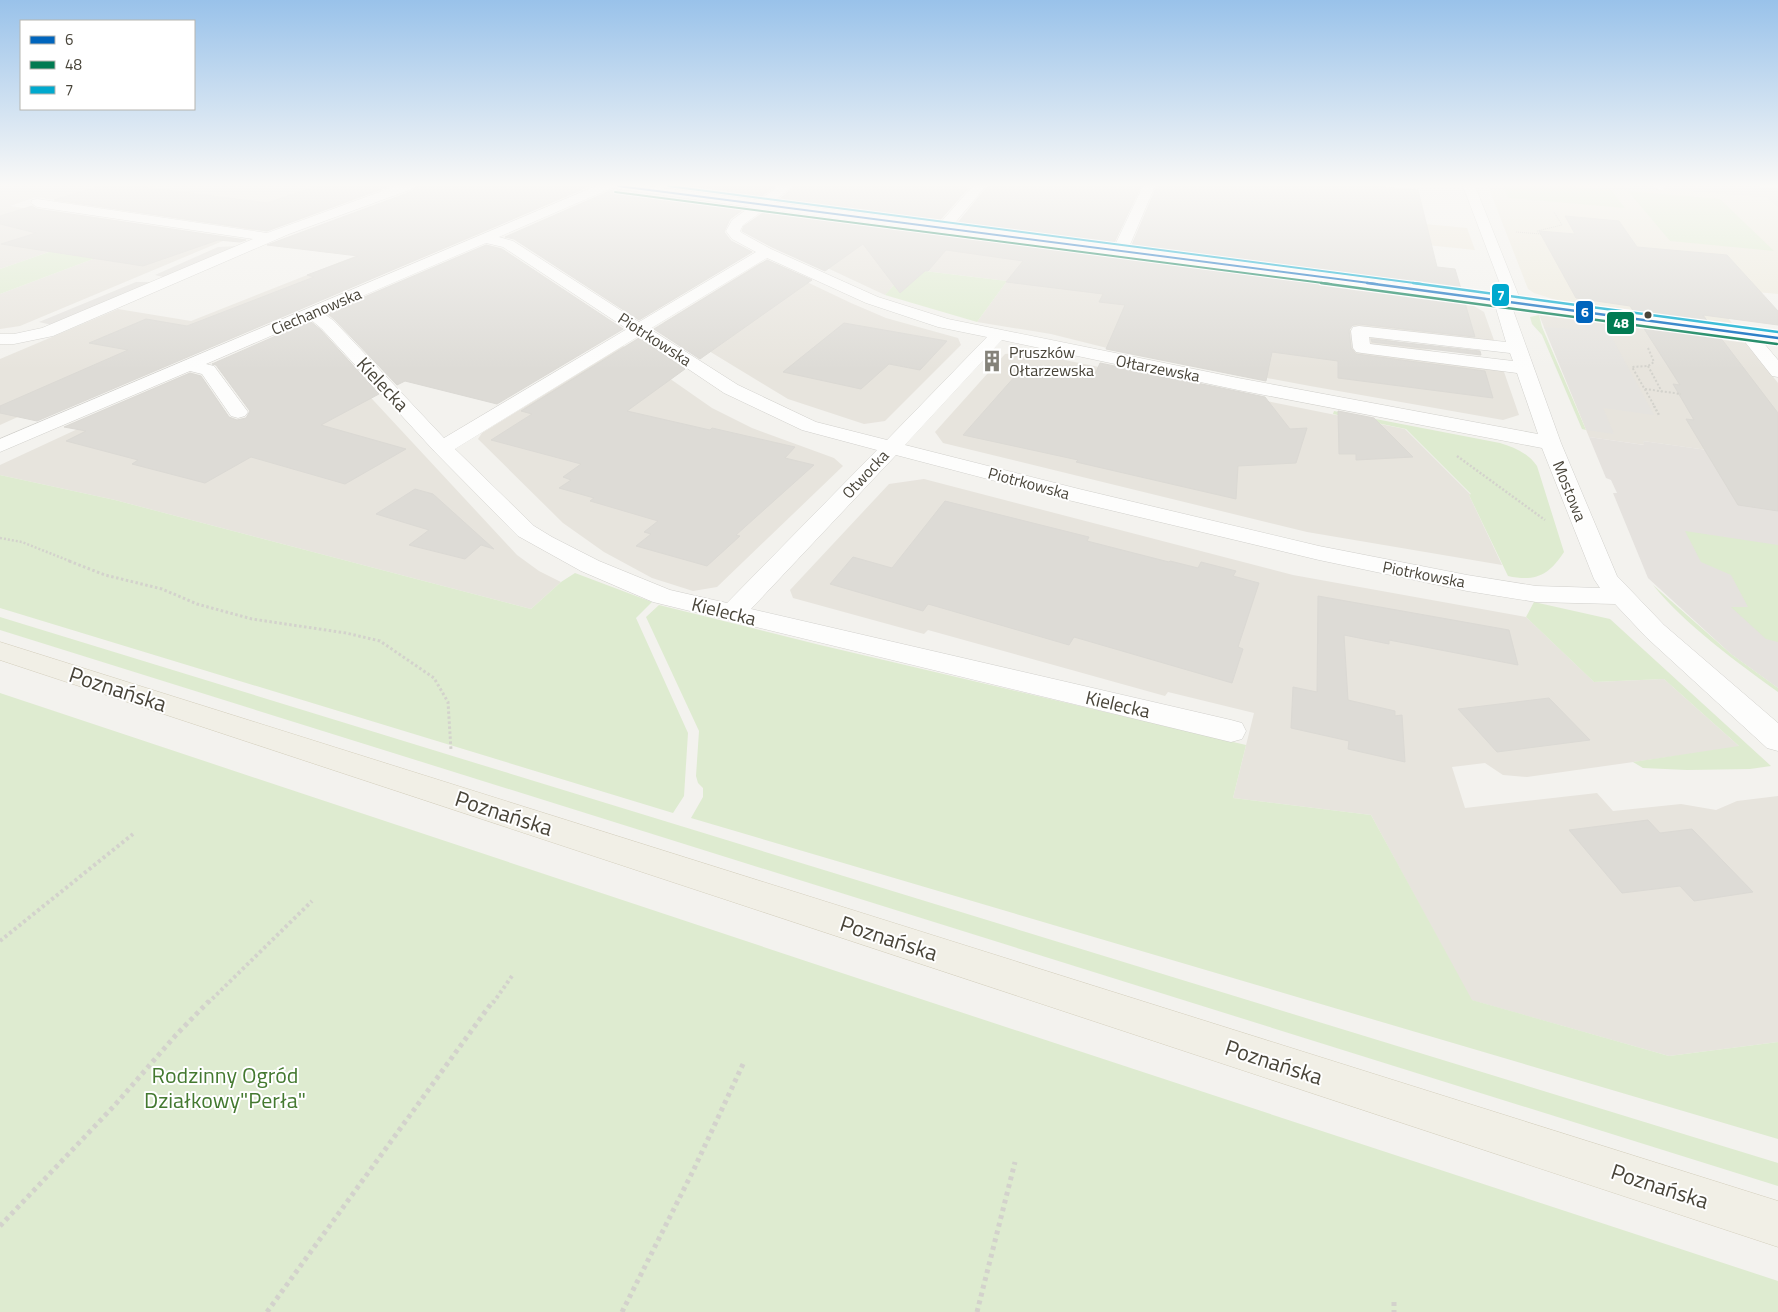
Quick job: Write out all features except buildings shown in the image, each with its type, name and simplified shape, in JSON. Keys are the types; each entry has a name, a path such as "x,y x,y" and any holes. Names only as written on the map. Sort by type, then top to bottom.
{"main road":[{"name":"Poznańska","path":"0,651 1778,1224"}],"street":[{"path":"0,339 24,337 60,327 246,247"},
{"name":"Ciechanowska","path":"0,446 463,247"},
{"name":"Piotrkowska","path":"513,247 731,389 809,426 1076,495 1319,553 1467,583 1536,594 1621,596"},
{"name":"Ołtarzewska","path":"757,247 879,303 916,316 997,336 1551,443"},
{"path":"1098,247 1778,338"},
{"name":"Mostowa","path":"1493,247 1513,298 1503,305 1521,359 1551,443 1606,579 1655,631 1778,740"},
{"path":"442,448 766,252"},
{"name":"Kielecka","path":"312,313 328,325 442,448 526,531 606,574 662,596 1232,731"},
{"path":"1360,331 1521,359 1362,348 1360,331"},
{"path":"1747,334 1778,372"},
{"name":"Otwocka","path":"733,613 997,336"},
{"path":"190,366 208,370 238,412"}],"path":[{"path":"1646,345 1654,362 1648,366 1632,367 1660,416"},
{"path":"1648,366 1662,392"},
{"path":"1645,389 1681,394"},
{"path":"1436,421 1444,446 1548,523"},
{"path":"0,538 22,542 105,575 162,589 197,604 215,609 252,619 346,633 380,641 434,678 448,702 451,750"},
{"path":"0,942 133,834"},
{"path":"0,1226 114,1106 182,1029 312,901"},
{"path":"267,1312 512,976"},
{"path":"622,1312 693,1171 744,1062"},
{"path":"977,1312 1015,1162"},
{"path":"1394,1302 1394,1312"}],"shaded area":[{"path":"0,247 62,247 0,269"},
{"path":"124,247 208,247 20,326 0,329 0,294"},
{"path":"217,247 235,247 163,277 155,275"},
{"path":"378,247 448,247 164,364 31,411 0,425 0,359 118,309 191,321"},
{"path":"783,247 932,247 1321,285 1474,306 1484,312 1495,343 1320,322 1503,369 1519,415 1503,420 1310,386 1107,348 1051,334 977,322 1007,281 908,269 885,295"},
{"path":"1448,247 1474,247 1475,250"},
{"path":"1512,247 1778,247 1778,294 1703,287 1732,323 1556,300 1534,293 1528,289"},
{"path":"765,262 886,318 958,338 961,345 885,421 864,424 788,399 663,323 760,263"},
{"path":"136,282 151,282 52,325 39,322"},
{"path":"1539,315 1746,343 1778,383 1778,460 1643,441 1645,445 1589,437"},
{"path":"1583,322 1605,325 1654,415 1603,408 1614,434 1587,430 1544,327 1587,330"},
{"path":"309,331 517,555 539,571 561,582 531,609 115,500 0,475 0,465 179,382 232,438 267,428"},
{"path":"623,346 712,408 752,428 834,458 843,466 717,587 693,591 652,578 604,552 563,523 478,439 482,433"},
{"path":"1025,352 1405,429 1471,495 1469,495 1502,565 1307,532 943,443 935,432 1005,354"},
{"path":"1589,437 1644,445 1643,441 1778,460 1778,688 1731,654 1648,578 1613,493 1617,493 1611,480 1606,478"},
{"path":"924,479 1293,575 1526,617 1594,682 1664,679 1740,747 1527,777 1503,775 1485,763 1452,767 1465,808 1597,793 1613,811 1681,804 1716,810 1737,801 1778,796 1778,1042 1669,1056 1471,1000 1371,815 1233,798 1254,713 1168,692 1165,696 928,630 924,634 793,598 790,590 889,484"}],"green space":[{"path":"62,247 124,247 0,294 0,269"},
{"path":"1735,247 1770,247 1774,251"},
{"path":"908,269 1007,281 977,322 885,295"},
{"path":"1539,315 1542,327 1586,430 1582,429 1542,335 1532,324 1530,317"},
{"path":"1334,411 1500,443 1520,451 1537,466 1564,552 1553,566 1541,575 1526,578 1508,576 1469,495 1471,494 1406,429 1333,414"},
{"path":"0,475 115,500 531,609 561,582 575,573 652,602 636,618 688,733 684,796 673,813 0,608"},
{"path":"1685,531 1778,545 1778,642 1766,639 1731,607 1748,607 1731,575 1701,562"},
{"path":"1653,585 1731,654 1778,688 1778,692 1729,656 1696,628"},
{"path":"1534,602 1610,619 1771,766 1750,769 1687,770 1643,768 1633,762 1739,746 1664,679 1594,682 1526,617"},
{"path":"659,605 820,645 1246,745 1233,798 1371,815 1472,1000 1669,1056 1778,1042 1778,1139 691,818 703,797 703,788 698,783 696,776 699,731 646,617"},
{"path":"0,617 1778,1163 1778,1186 0,630"},
{"name":"Rodzinny Ogród Działkowy\"Perła\"","path":"0,693 860,979 1778,1281 1778,1312 0,1312"}],"transit line":[{"name":"48","path":"1050,247 1777,344"},
{"name":"6","path":"1098,247 1778,338"},
{"name":"7","path":"1145,247 1778,332"}],"place":[{"name":"Pruszków Ołtarzewska","path":"992,361"}]}
